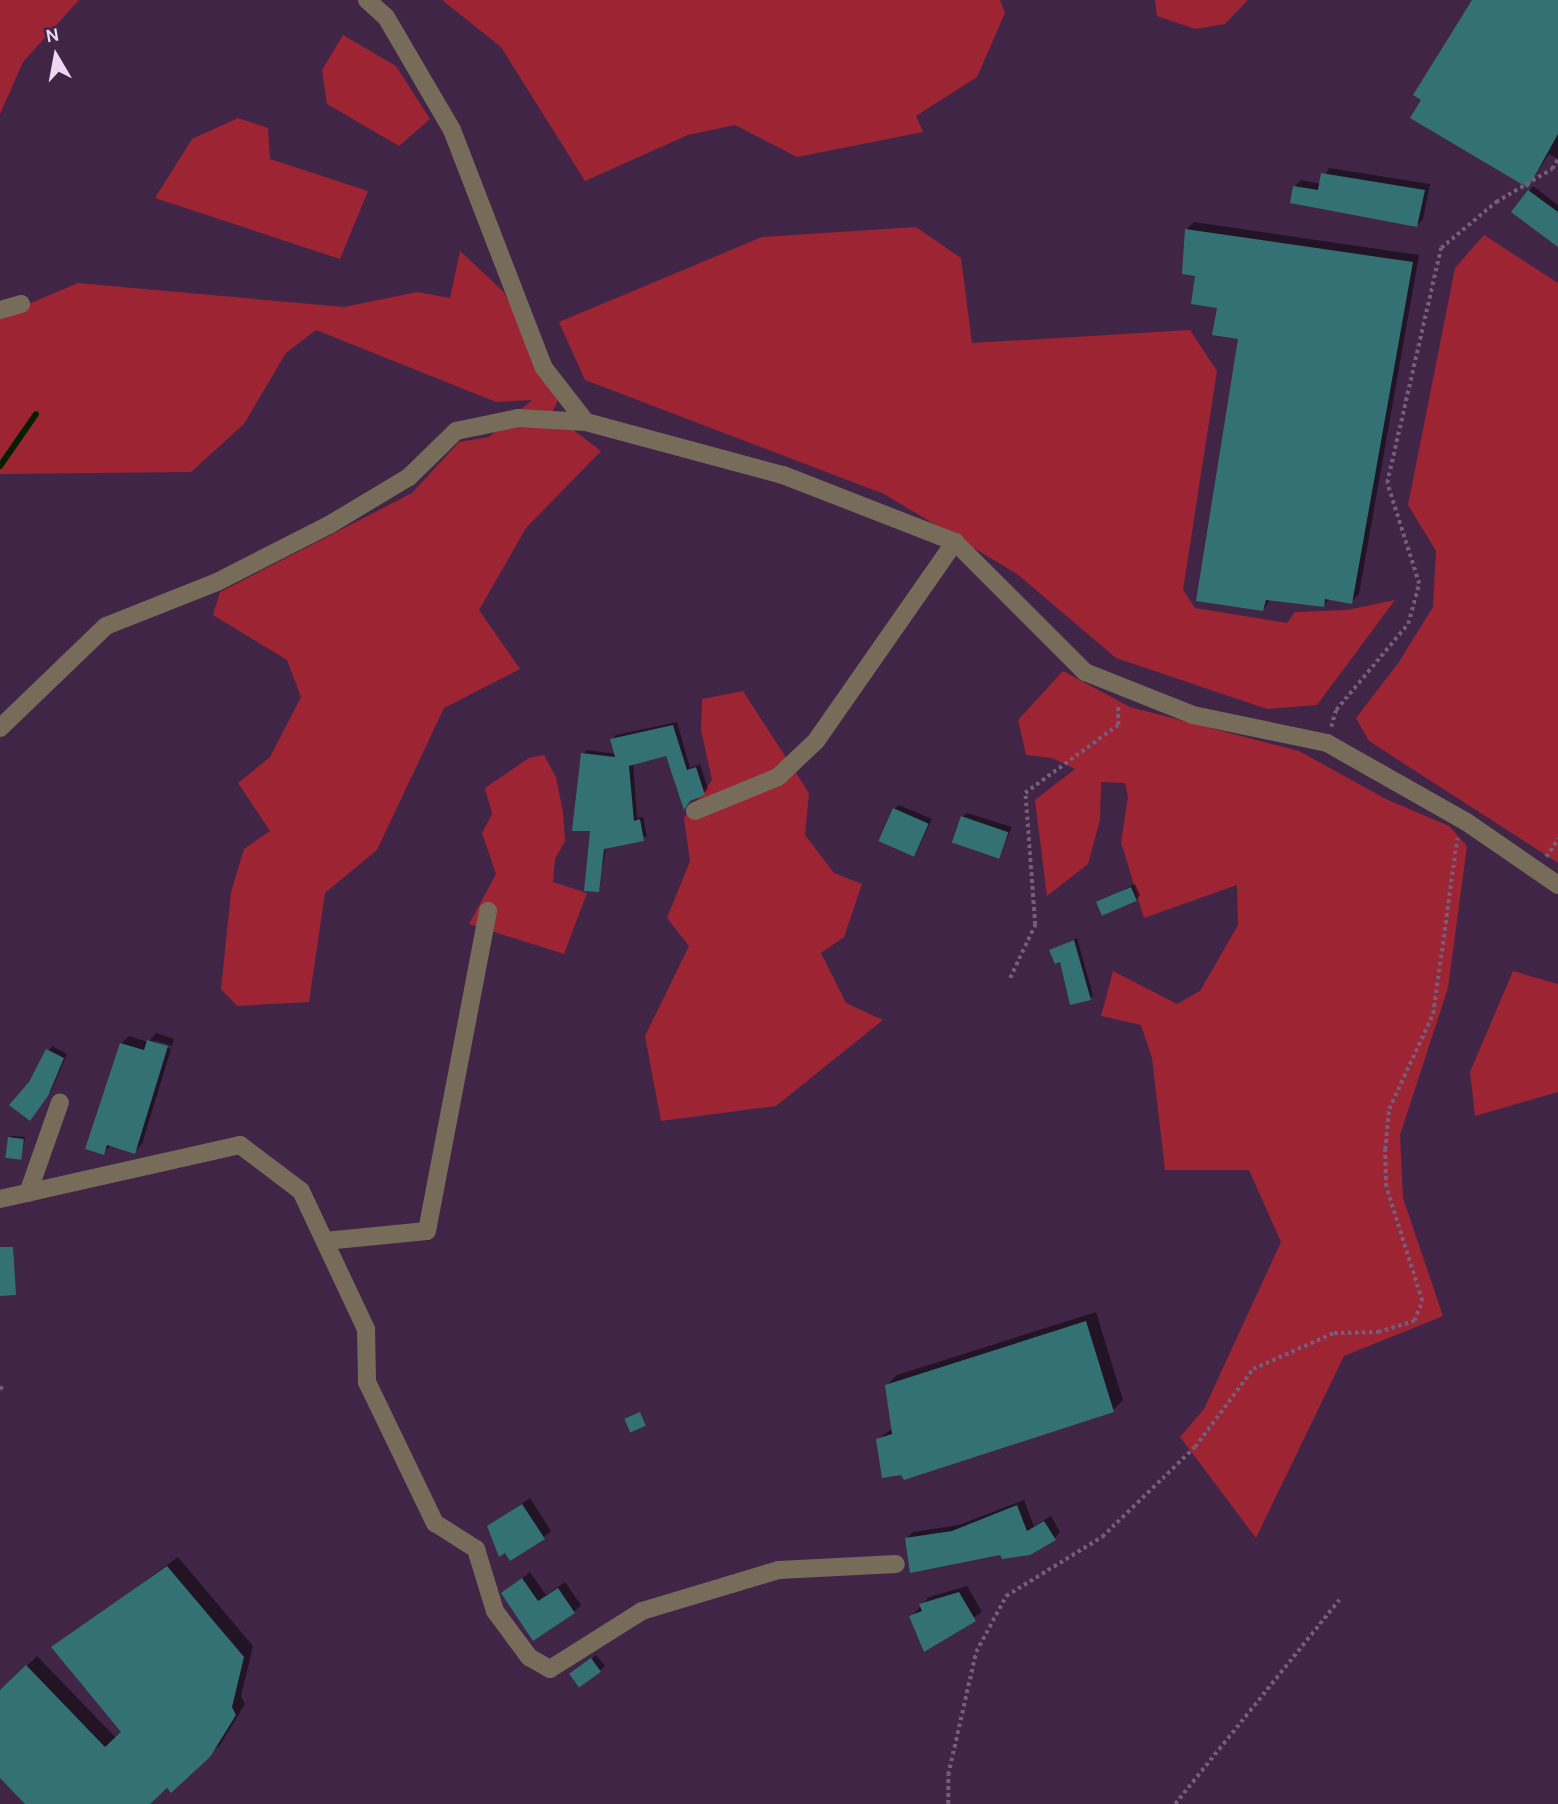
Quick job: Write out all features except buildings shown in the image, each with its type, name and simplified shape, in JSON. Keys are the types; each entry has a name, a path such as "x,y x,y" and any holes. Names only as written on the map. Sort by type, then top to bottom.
{"street":[{"path":"367,0 384,9 452,130 544,368 586,422"},
{"path":"0,310 21,303"},
{"path":"0,728 106,626 217,582 329,525 409,477 456,431 518,418 586,422 783,475 955,542 1085,672 1193,715 1327,743 1465,821 1558,885"},
{"path":"695,811 778,777 816,741 955,542"},
{"path":"325,1241 427,1231 488,911"},
{"path":"28,1192 60,1102"},
{"path":"0,1199 240,1145 301,1191 366,1329 368,1382 435,1523 476,1549 495,1611 529,1657 550,1669 642,1611 779,1570 896,1564"}],"path":[{"path":"1327,743 1336,710 1408,624 1419,584 1387,483 1441,248 1496,201 1552,169 1558,159"},
{"path":"1010,978 1035,925 1025,793 1118,725 1118,685"},
{"path":"948,1804 948,1775 976,1652 1006,1596 1102,1537 1195,1447 1253,1369 1334,1333 1378,1332 1414,1321 1422,1301 1386,1187 1385,1150 1389,1110 1433,1014 1455,842 1465,821"},
{"path":"1175,1804 1339,1600"}],"shaded area":[{"path":"0,0 79,0 23,62 0,114"},
{"path":"442,0 1000,0 1005,13 977,77 916,116 923,132 797,157 735,125 688,135 585,181 501,47"},
{"path":"1155,0 1248,0 1225,24 1195,29 1157,16"},
{"path":"343,35 396,66 430,119 399,146 327,104 322,70"},
{"path":"238,118 268,128 270,159 368,191 340,259 155,198 192,139"},
{"path":"916,227 961,258 972,343 1190,330 1217,371 1183,590 1195,608 1287,623 1295,612 1347,610 1395,600 1317,705 1267,709 1116,658 1017,574 884,494 585,380 559,322 762,237"},
{"path":"1484,235 1558,283 1558,863 1369,741 1356,718 1399,662 1433,607 1436,551 1408,505 1455,268"},
{"path":"460,251 503,291 559,397 552,414 601,451 526,528 479,610 520,669 444,708 377,850 325,893 309,1002 237,1006 221,989 231,892 244,849 270,831 238,783 270,757 301,697 287,660 213,615 220,592 412,493 459,442 489,437 532,400 496,402 316,330 286,353 244,424 191,472 0,474 0,316 78,283 344,307 417,292 450,298"},
{"path":"1063,671 1130,707 1299,751 1386,799 1449,826 1467,846 1448,988 1400,1135 1403,1198 1443,1316 1344,1356 1256,1538 1180,1437 1204,1409 1281,1242 1249,1170 1165,1170 1152,1058 1141,1025 1101,1016 1113,971 1177,1004 1200,991 1238,925 1237,885 1144,918 1121,842 1128,797 1125,783 1101,782 1100,820 1088,864 1047,896 1035,800 1075,769 1052,758 1026,755 1018,720"},
{"path":"743,691 809,793 805,835 834,873 862,884 844,937 821,953 846,1003 883,1020 776,1106 661,1121 645,1036 689,946 667,918 690,861 684,818 712,780 701,730 702,699"},
{"path":"544,755 556,777 563,812 565,841 555,859 553,882 587,893 564,954 469,924 496,874 482,833 492,814 485,788 529,758"},
{"path":"1513,971 1558,984 1558,1092 1475,1116 1470,1072"}],"waterway":[{"path":"0,466 36,414"}]}
